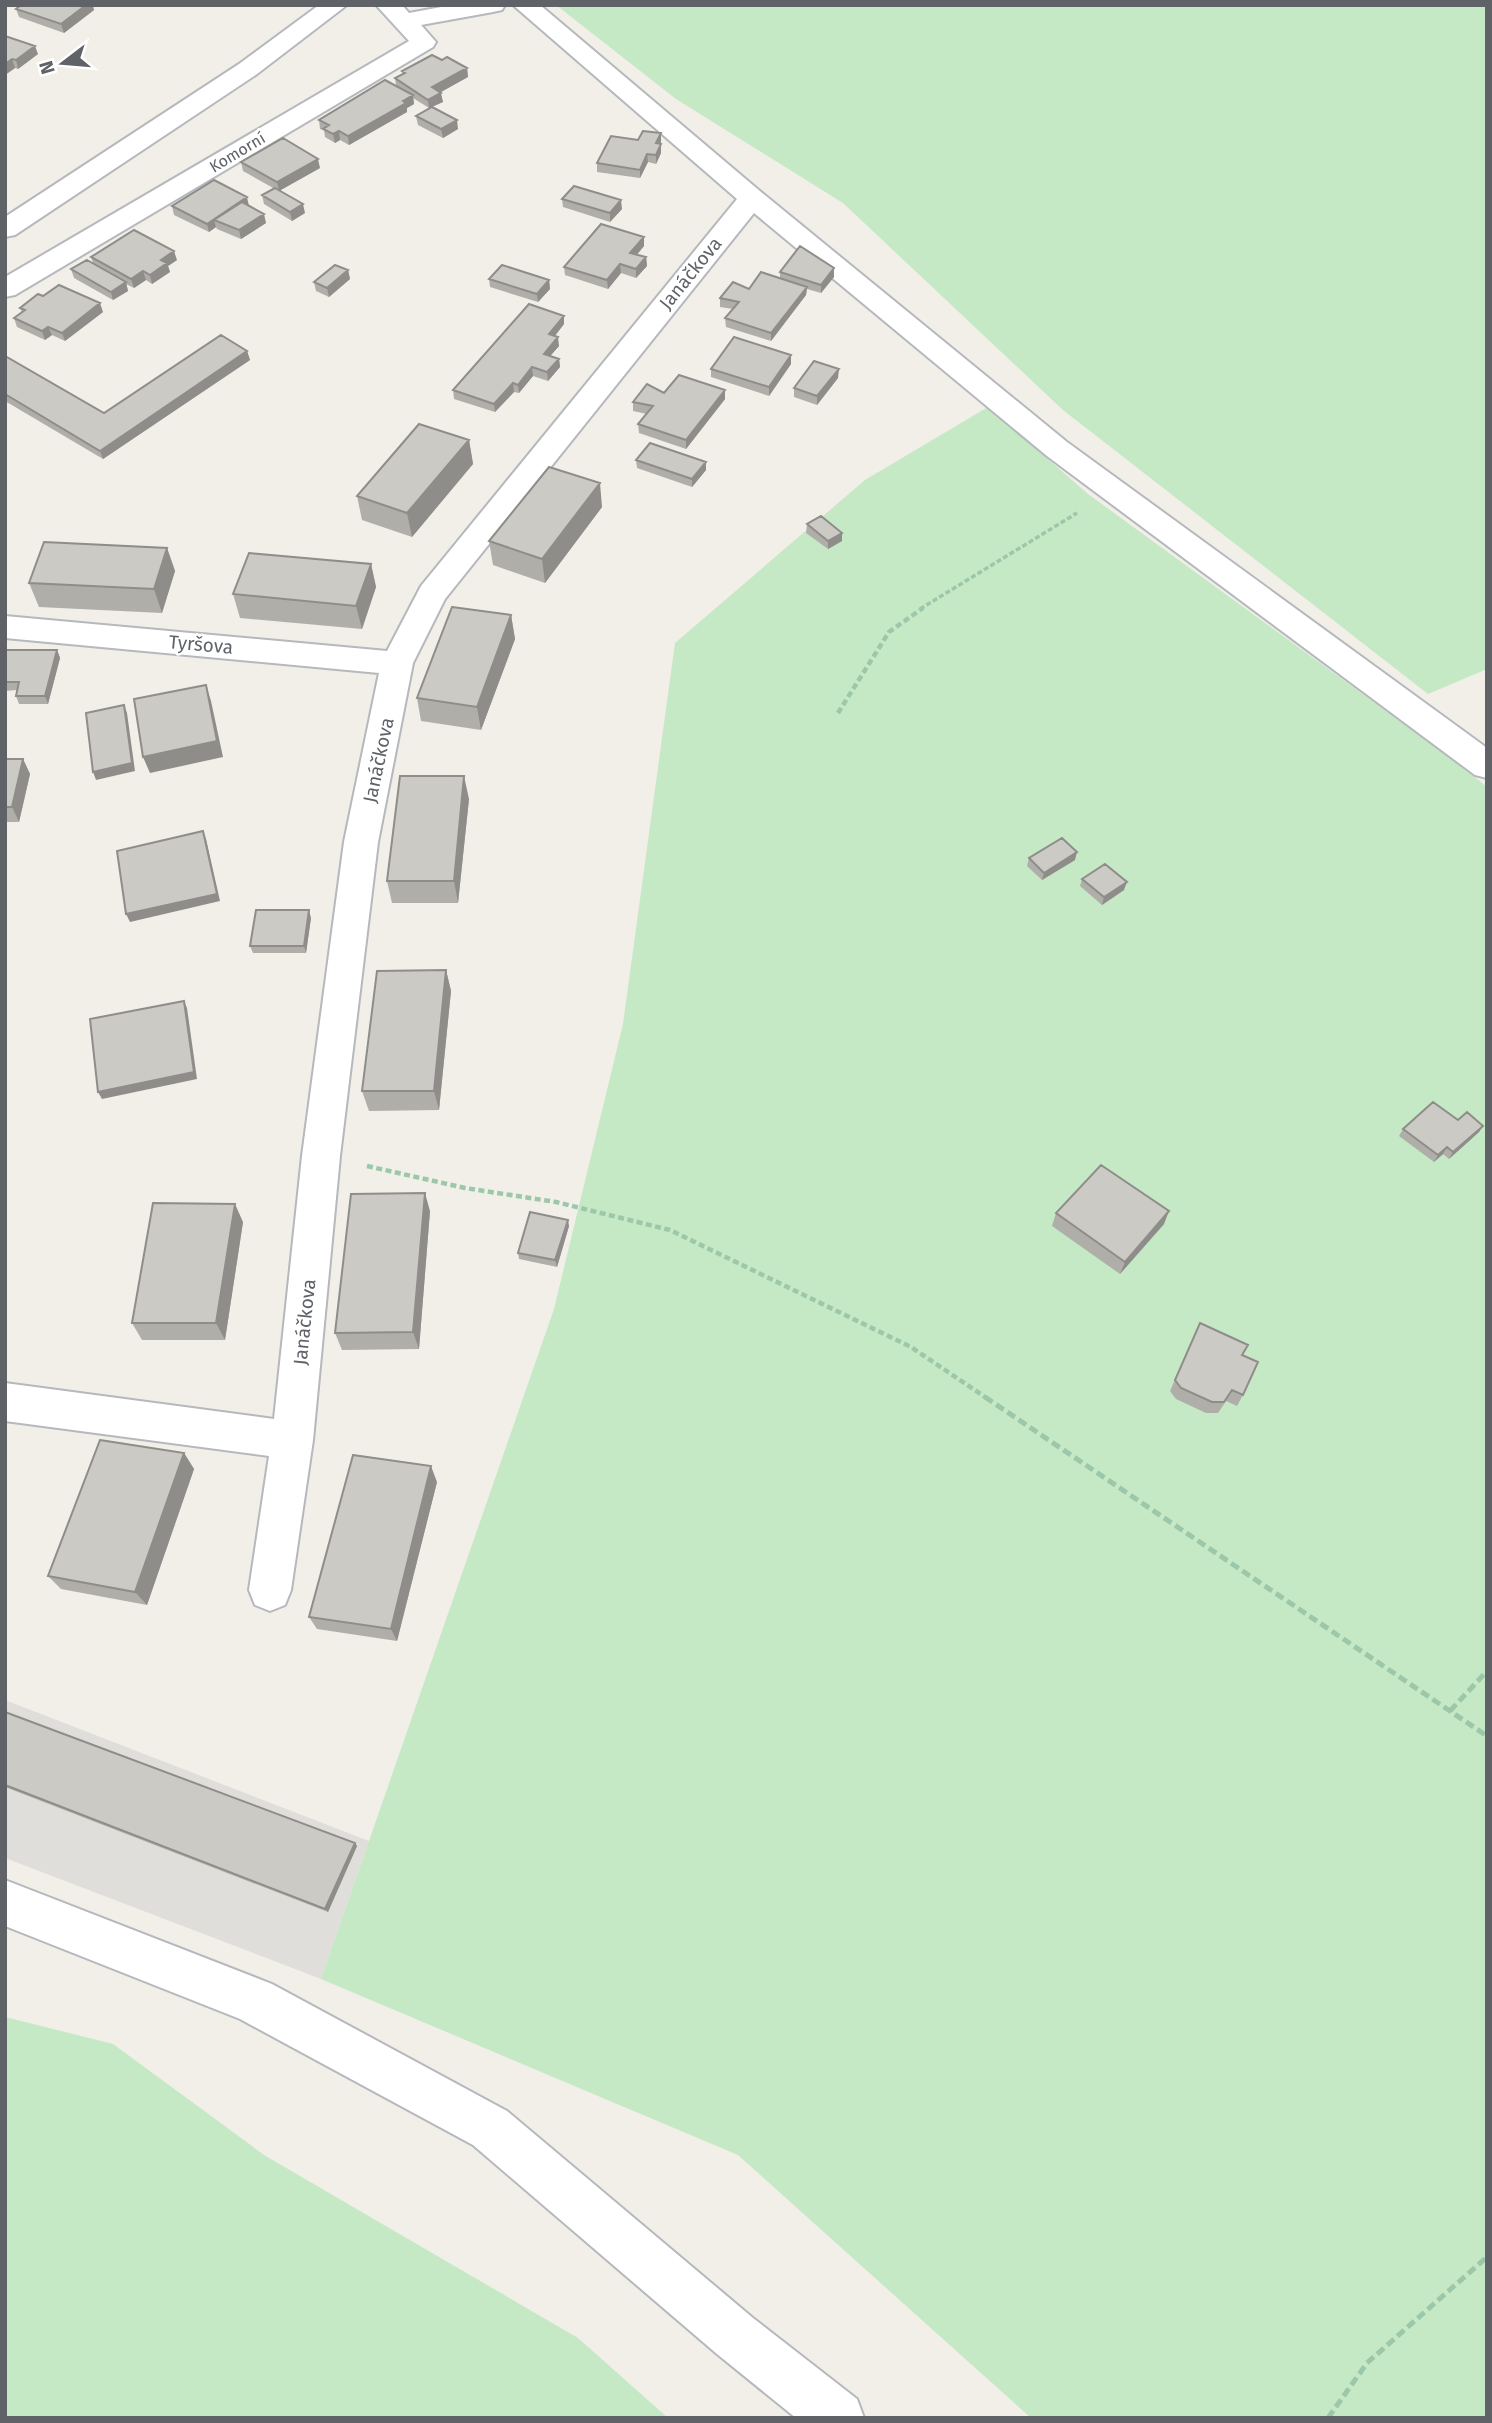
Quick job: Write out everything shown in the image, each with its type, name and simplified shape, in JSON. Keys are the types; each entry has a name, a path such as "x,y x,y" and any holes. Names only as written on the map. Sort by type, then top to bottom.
{"street":[{"path":"5,229 248,69 335,5"},
{"path":"397,13 493,5"},
{"path":"524,5 752,198 1057,449 1487,766"},
{"name":"Komorní","path":"5,289 424,42 397,13"},
{"name":"Janáčkova","path":"270,1590 292,1440 321,1156 360,842 397,663 432,594 752,198"},
{"name":"Tyršova","path":"5,627 397,663"},
{"path":"5,1402 292,1440"},
{"path":"5,1903 255,2001 490,2128 735,2336 838,2418"}],"path":[{"path":"838,713 889,632 906,618 1114,491"},
{"path":"321,1156 465,1188 556,1202 670,1230 911,1346 1487,1736"},
{"path":"1450,1711 1487,1671"},
{"path":"1328,2418 1367,2363 1487,2257"}],"shaded area":[{"path":"5,1700 369,1841 321,1979 5,1858"}],"green space":[{"path":"556,5 1487,5 1487,669 1428,694 1063,410 843,203 676,99"},
{"path":"988,407 1088,494 1487,787 1487,2418 1031,2418 738,2155 321,1979 554,1309 623,1024 675,643 865,480"},
{"path":"5,2017 113,2044 264,2155 578,2338 668,2418 5,2418"}],"building":[{"path":"21,5 86,5 61,24 16,9"},
{"path":"5,36 35,46 16,60 12,59 5,64"},
{"path":"432,55 442,60 447,57 467,68 432,87 441,93 428,100 395,78 405,73 402,71"},
{"path":"385,80 413,95 403,101 406,103 348,136 339,131 333,134 323,129 329,125 319,120"},
{"path":"432,107 457,120 441,129 416,116"},
{"path":"643,131 661,133 656,143 661,144 656,155 647,154 640,170 597,163 611,136 638,140"},
{"path":"283,138 318,159 277,182 241,162"},
{"path":"214,180 247,197 207,224 172,206"},
{"path":"574,186 621,200 610,213 562,199"},
{"path":"275,188 303,204 290,212 262,195"},
{"path":"242,202 264,214 239,230 214,220"},
{"path":"601,224 644,237 630,253 646,257 636,269 620,264 607,280 564,267"},
{"path":"134,230 174,251 161,260 167,263 150,275 143,271 131,279 91,257"},
{"path":"800,246 834,268 821,285 780,272"},
{"path":"87,260 126,282 111,292 71,269"},
{"path":"335,265 348,270 327,288 314,282"},
{"path":"502,265 549,280 537,294 489,279"},
{"path":"761,272 807,287 771,333 725,318 739,302 720,298 733,282 749,289"},
{"path":"59,285 100,303 62,333 48,327 42,331 14,318 25,310 20,308 38,294 43,296"},
{"path":"529,304 564,316 549,334 558,337 544,354 559,359 547,372 532,367 518,385 513,383 494,404 453,390"},
{"path":"221,335 247,351 100,451 5,394 5,356 104,413"},
{"path":"734,337 791,355 769,387 711,369"},
{"path":"814,361 839,369 817,396 794,388"},
{"path":"679,375 725,390 686,440 638,424 653,406 633,402 647,384 664,393"},
{"path":"419,424 469,440 407,513 357,496"},
{"path":"650,443 706,462 692,479 636,460"},
{"path":"549,467 600,483 542,559 489,541"},
{"path":"821,516 842,533 828,541 807,524"},
{"path":"44,542 167,548 154,589 29,583"},
{"path":"249,553 371,564 356,606 233,594"},
{"path":"452,607 511,615 477,707 417,698"},
{"path":"5,650 57,650 45,696 16,696 19,682 5,682"},
{"path":"206,685 217,741 143,757 134,699"},
{"path":"124,705 132,763 93,772 86,713"},
{"path":"5,759 23,759 12,807 5,807"},
{"path":"400,776 464,776 454,881 387,881"},
{"path":"203,831 217,894 126,914 117,851"},
{"path":"1062,838 1077,852 1044,873 1029,858"},
{"path":"1105,864 1127,882 1104,897 1082,879"},
{"path":"256,910 309,910 304,946 250,946"},
{"path":"446,970 434,1091 362,1091 377,971"},
{"path":"184,1001 194,1072 98,1092 90,1019"},
{"path":"1433,1102 1458,1120 1467,1112 1483,1126 1453,1152 1447,1147 1438,1155 1403,1129"},
{"path":"1101,1165 1169,1211 1125,1262 1056,1213"},
{"path":"425,1193 413,1332 335,1333 351,1194"},
{"path":"153,1203 235,1204 216,1323 132,1323"},
{"path":"530,1212 568,1220 555,1260 518,1253"},
{"path":"1200,1323 1248,1345 1242,1355 1258,1362 1243,1395 1232,1390 1224,1402 1212,1402 1181,1388 1175,1380"},
{"path":"100,1440 184,1453 135,1592 48,1576"},
{"path":"353,1455 431,1466 391,1629 309,1617"},
{"path":"5,1712 355,1843 325,1909 5,1785"}]}
